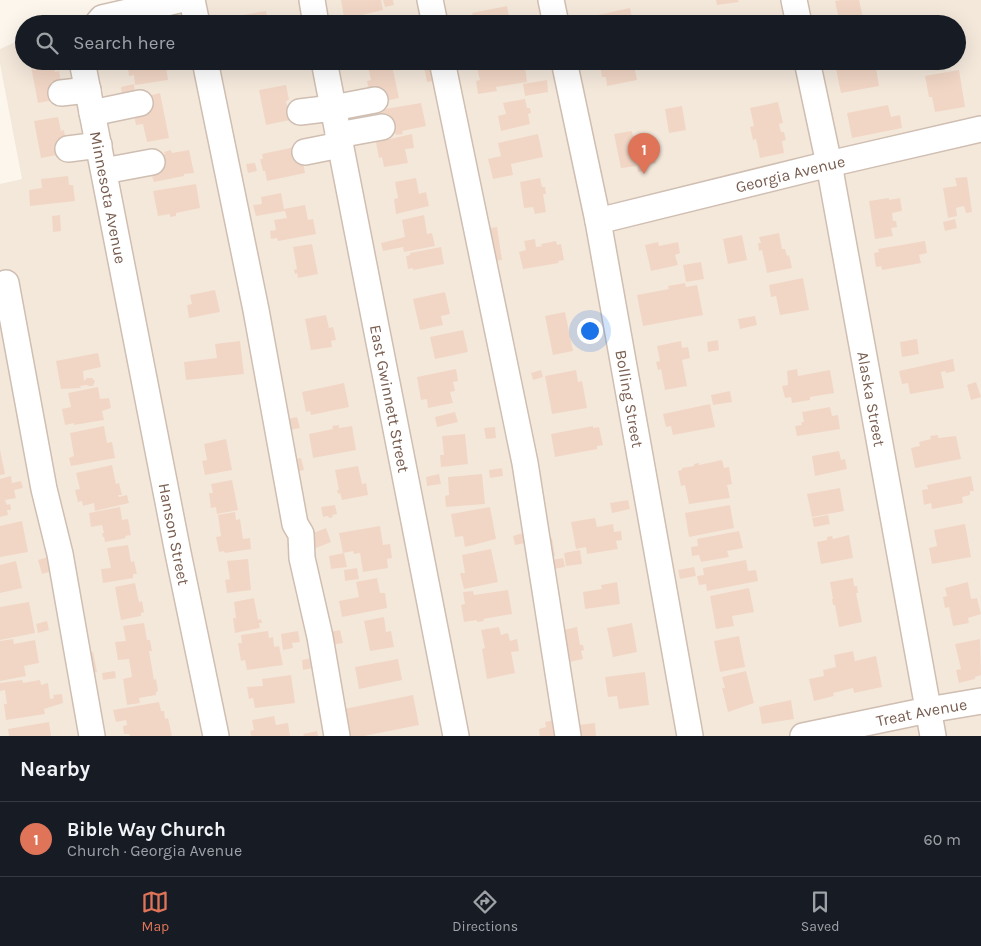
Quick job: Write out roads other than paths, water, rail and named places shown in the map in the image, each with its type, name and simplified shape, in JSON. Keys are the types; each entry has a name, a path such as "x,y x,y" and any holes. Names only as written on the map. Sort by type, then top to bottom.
{"street":[{"path":"115,15 179,0"},
{"path":"192,0 195,15"},
{"path":"312,0 314,15"},
{"path":"430,0 433,15"},
{"path":"551,0 554,15"},
{"path":"794,0 797,15"},
{"name":"Minnesota Avenue","path":"84,70 135,332"},
{"path":"207,70 256,310 296,524 301,534 302,558 320,637 337,736"},
{"name":"East Gwinnett Street","path":"326,70 456,736"},
{"path":"444,70 525,463 568,736"},
{"name":"Bolling Street","path":"566,70 598,221 690,736"},
{"name":"Alaska Street","path":"809,70 829,164 933,736"},
{"path":"61,93 90,101 140,103"},
{"path":"300,112 375,100"},
{"path":"304,152 382,127"},
{"name":"Georgia Avenue","path":"598,221 981,129"},
{"path":"68,149 98,145"},
{"path":"104,171 152,162"},
{"path":"6,283 44,489 60,554 92,736"},
{"name":"Hanson Street","path":"135,332 216,736"},
{"name":"Treat Avenue","path":"806,736 928,710 981,701"}],"place":[{"name":"Bible Way Church","path":"644,174"}]}
